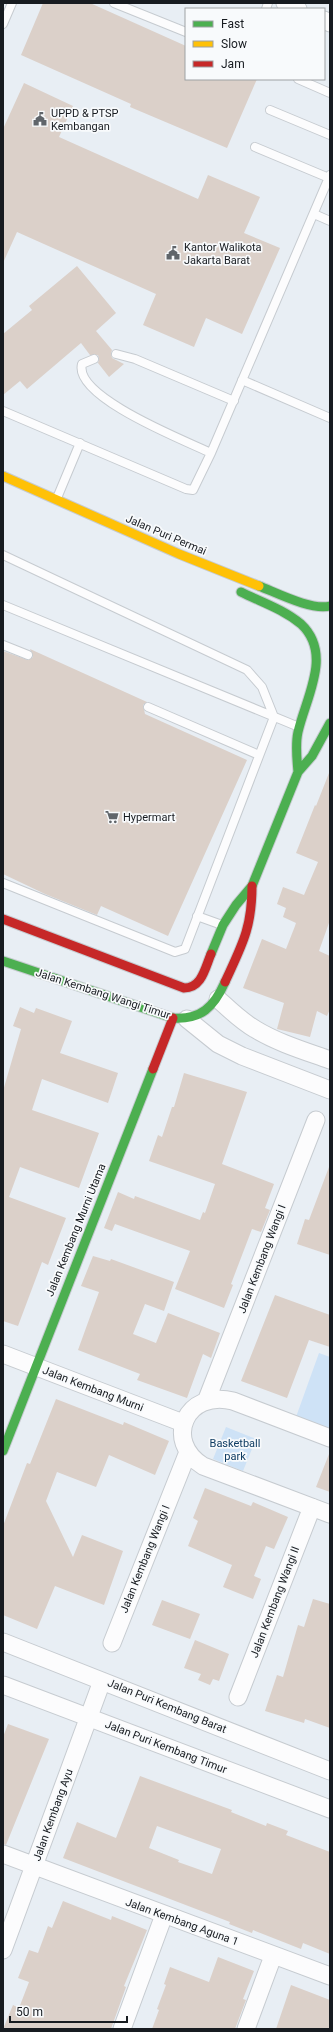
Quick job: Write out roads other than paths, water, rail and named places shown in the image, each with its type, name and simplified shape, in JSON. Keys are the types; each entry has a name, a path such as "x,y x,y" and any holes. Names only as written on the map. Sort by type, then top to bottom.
{"main road":[{"name":"Jalan Puri Permai","path":"3,476 56,501 179,554 294,600 327,607"},
{"path":"179,554 194,568 214,578"},
{"path":"234,589 294,620 307,630 317,645 320,661 314,688 299,727 296,748 298,772"},
{"path":"3,919 184,988 191,988 198,983 223,926 236,905 252,886 298,772 312,756 330,723"},
{"path":"180,1019 204,1012 218,1000 247,934 252,910 252,886"},
{"name":"Jalan Kembang Wangi Timur","path":"3,961 180,1019"},
{"name":"Jalan Kembang Murni Utama","path":"3,1451 35,1367 180,1019"}],"street":[{"path":"285,3 296,8"},
{"path":"218,1000 239,1018 256,1029 275,1039 330,1060"},
{"name":"Jalan Kembang Wangi Timur","path":"180,1019 218,1044 242,1056 330,1090"},
{"name":"Jalan Kembang Wangi I","path":"207,1399 316,1120"},
{"name":"Jalan Kembang Murni","path":"3,1354 183,1423"},
{"path":"330,1438 233,1400 220,1397 207,1399 193,1408 183,1423 182,1437 188,1452 194,1460 203,1466 330,1514"},
{"name":"Jalan Kembang Wangi I","path":"112,1643 188,1452"},
{"name":"Jalan Kembang Wangi II","path":"238,1697 312,1507"},
{"name":"Jalan Puri Kembang Barat","path":"3,1642 330,1771"},
{"name":"Jalan Kembang Ayu","path":"3,1950 102,1680"},
{"name":"Jalan Puri Kembang Timur","path":"3,1685 330,1809"},
{"name":"Jalan Kembang Aguna 1","path":"3,1854 330,1976"},
{"path":"122,2029 164,1915"},
{"path":"246,2029 273,1956"}],"lane":[{"path":"3,24 12,3"},
{"path":"114,3 185,32"},
{"path":"300,80 330,93"},
{"path":"270,110 330,135"},
{"path":"3,411 186,489 193,490 234,400 329,176 255,147"},
{"path":"314,214 330,220"},
{"path":"116,354 135,359 234,400"},
{"path":"94,358 82,364 81,370 84,378 90,386 136,418 211,453"},
{"path":"242,380 330,418"},
{"path":"56,501 80,444"},
{"path":"3,555 247,670 262,687 274,717 185,949 175,952 3,883"},
{"path":"3,605 299,727"},
{"path":"3,644 28,654"},
{"path":"148,707 259,755"},
{"path":"197,916 223,926"}],"place":[{"name":"UPPD & PTSP Kembangan","path":"40,119"},
{"name":"Kantor Walikota Jakarta Barat","path":"173,253"},
{"name":"Hypermart","path":"112,817"}],"park label":[{"name":"Basketball park","path":"235,1449"}]}
